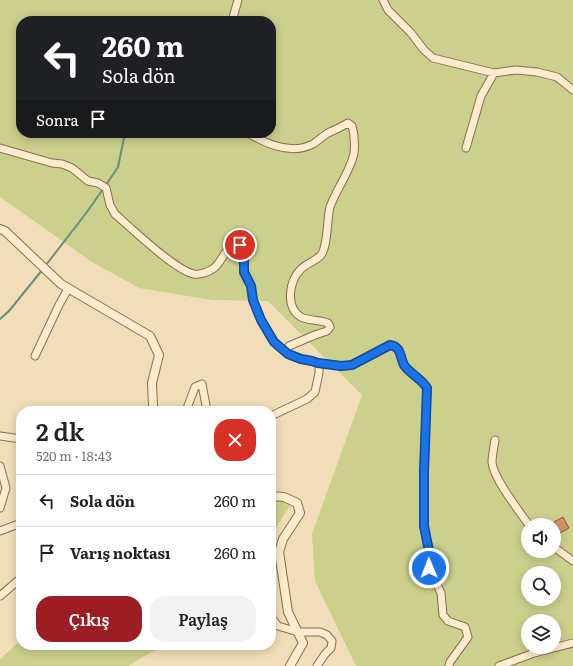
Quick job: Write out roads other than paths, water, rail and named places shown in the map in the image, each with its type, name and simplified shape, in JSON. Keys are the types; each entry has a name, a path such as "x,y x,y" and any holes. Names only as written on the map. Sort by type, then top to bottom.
{"street":[{"path":"233,16 238,0"},
{"path":"383,0 388,10 433,58 494,73 516,70 537,72 557,77 573,90"},
{"path":"466,148 480,96 494,73"},
{"path":"256,138 284,148 299,149 312,145 348,123 352,126 355,138 353,155 330,207 325,242 321,255 301,268 293,278 291,290 291,301 294,312 303,318 328,323 330,327 327,331 289,346 287,349 288,354"},
{"path":"0,148 52,163 62,164 72,168 88,181 98,183 106,188 110,205 115,214 179,268 192,274 201,274 212,270 227,249 234,245 240,245 244,257 244,272 251,286 253,300 261,320 274,342 288,354 318,363 341,366 352,365 390,345 394,345 399,350 404,364 423,382 427,388 424,526 430,556 429,568 442,593 443,615 448,621 465,627 468,637 450,662 449,666"},
{"path":"0,229 5,231 68,289 150,336 159,355 152,383 153,406"},
{"path":"35,356 68,289"},
{"path":"276,414 307,399 315,392 320,366 318,363"},
{"path":"188,406 195,387 202,384 206,406"},
{"path":"0,436 16,438"},
{"path":"495,440 492,463 504,490 524,518"},
{"path":"0,466 6,488 0,508"},
{"path":"276,496 284,497 297,503 300,513 283,539 279,552 288,612 303,643 290,666"},
{"path":"0,531 16,525"},
{"path":"561,552 573,561"},
{"path":"0,596 16,582"},
{"path":"276,623 278,626 298,632 320,632 332,641 331,648 317,666"},
{"path":"499,666 534,653 573,644"}],"waterway":[{"path":"106,185 118,167 124,138"},
{"path":"46,265 103,189"},
{"path":"0,319 9,311 43,269"}]}
